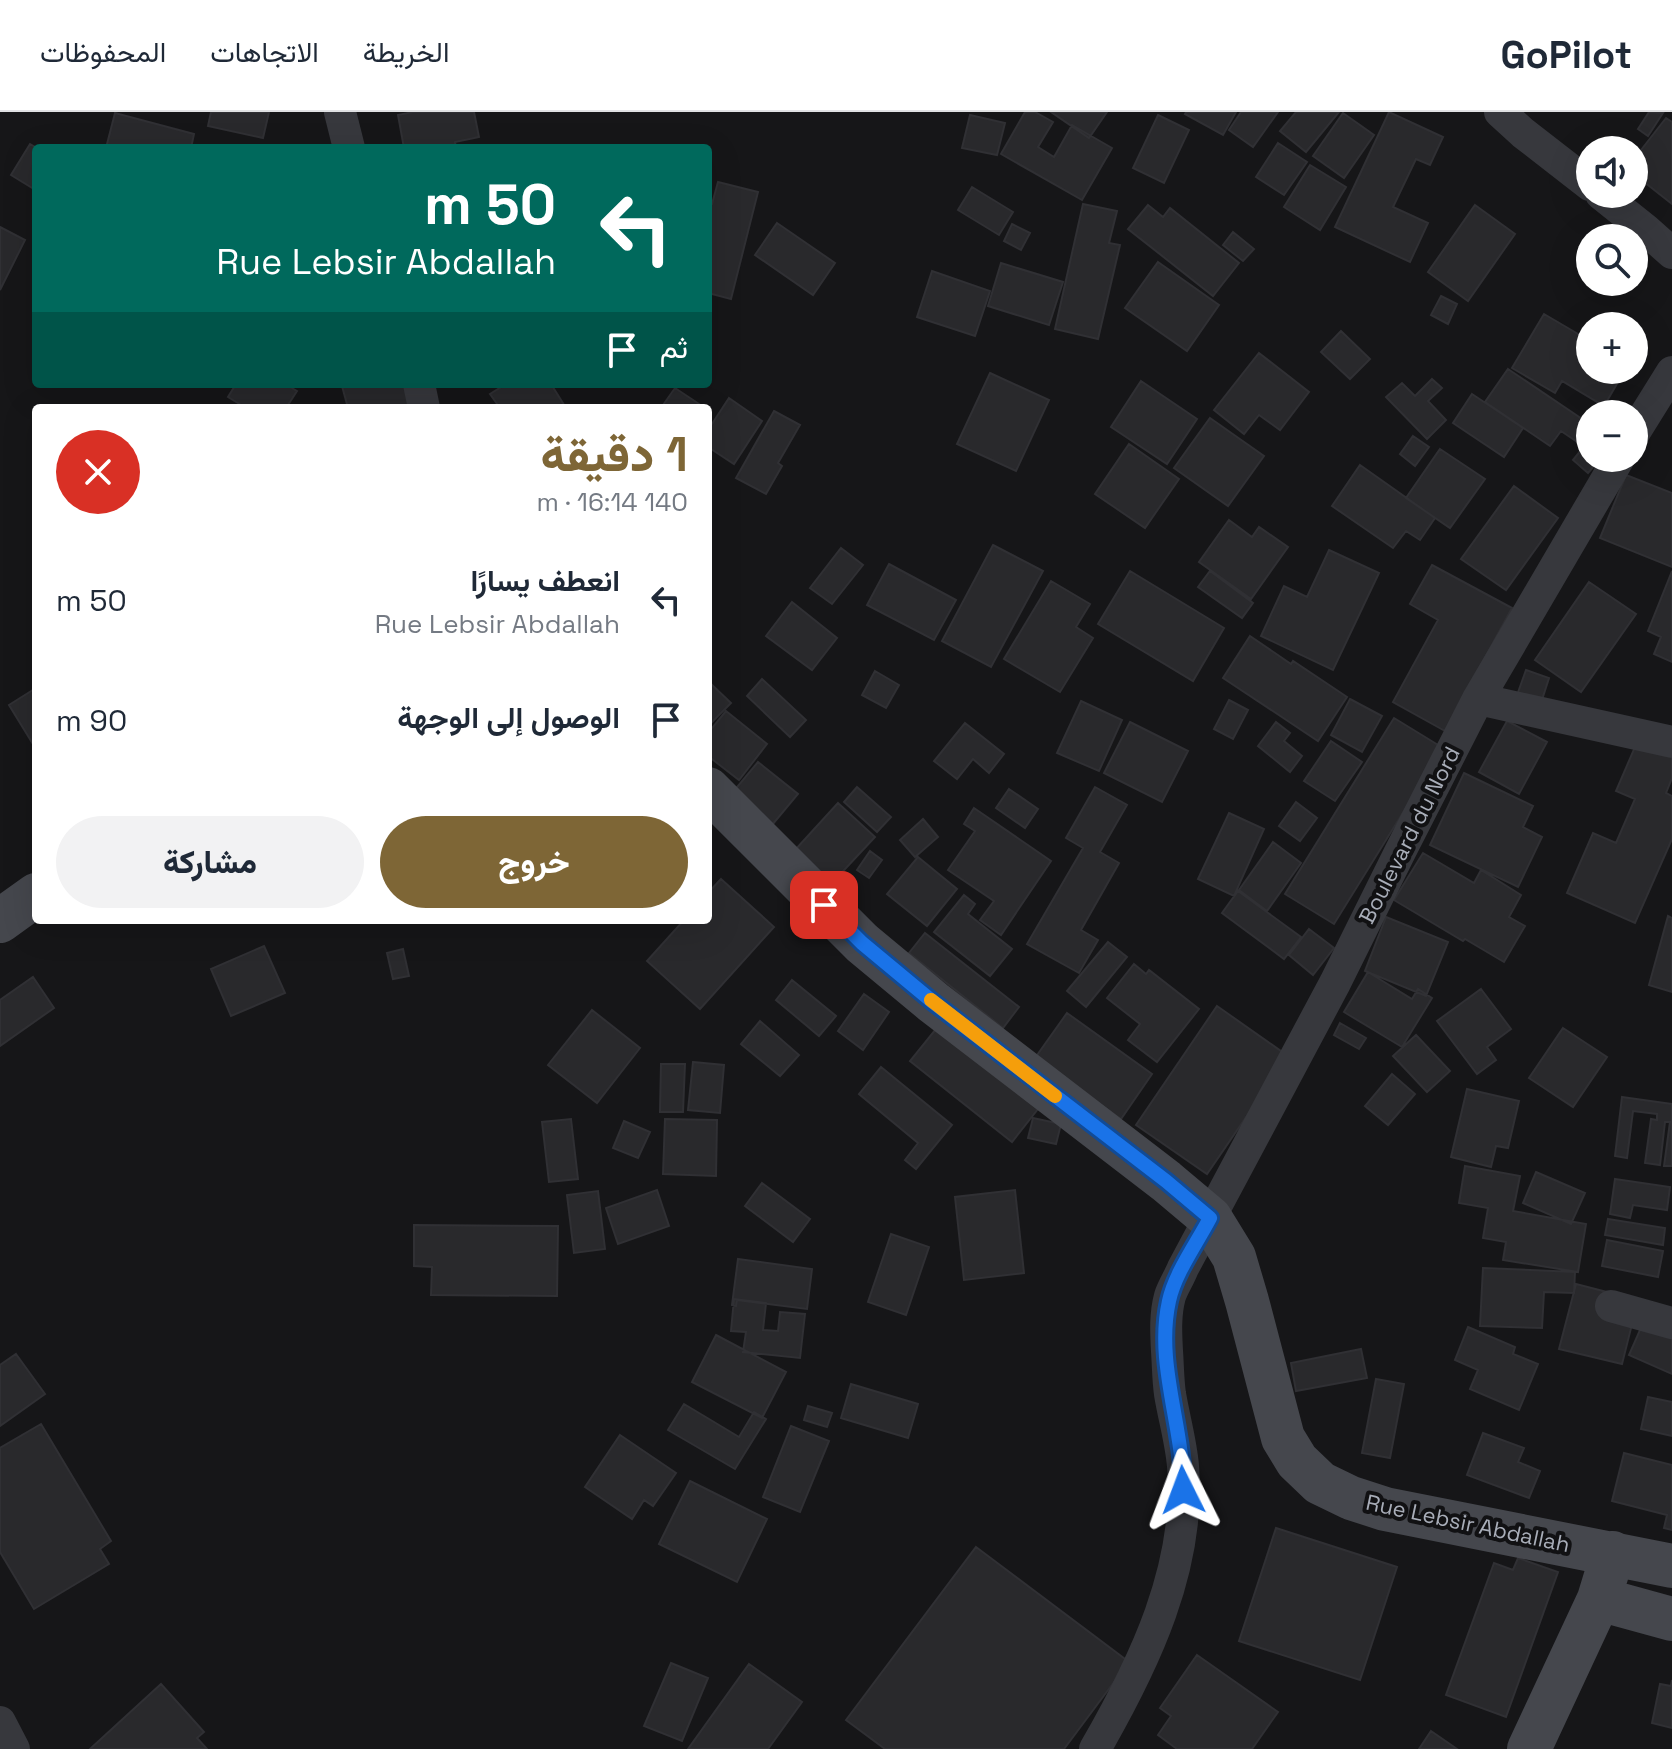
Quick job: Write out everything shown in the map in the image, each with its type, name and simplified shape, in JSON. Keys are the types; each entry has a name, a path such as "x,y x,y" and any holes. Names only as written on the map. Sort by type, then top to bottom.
{"street":[{"path":"340,112 348,144"},
{"path":"1500,112 1576,174"},
{"path":"1618,208 1672,253"},
{"path":"1648,411 1672,372"},
{"name":"Boulevard du Nord","path":"1095,1749 1124,1699 1167,1595 1176,1559 1182,1514 1183,1466 1169,1389 1165,1330 1169,1298 1335,983 1478,699 1611,472"},
{"path":"1478,699 1672,742"},
{"name":"Rue Lebsir Abdallah","path":"712,793 862,943 1210,1218 1234,1257 1283,1438 1297,1461 1320,1483 1351,1498 1385,1509 1672,1566"},
{"path":"0,921 32,898"},
{"path":"1611,1306 1672,1323"},
{"path":"1529,1749 1599,1599 1613,1553"},
{"path":"1599,1599 1672,1619"},
{"path":"0,1722 14,1749"}],"building":[{"path":"211,112 269,112 263,138 208,126"},
{"path":"413,112 474,112 479,137 455,144 403,144 398,115"},
{"path":"1025,112 1035,112 1053,122 1038,147 1054,157 1072,125 1112,148 1082,200 1001,154"},
{"path":"1051,112 1107,112 1089,138"},
{"path":"1186,112 1236,112 1223,135"},
{"path":"1241,112 1278,112 1253,147 1229,130"},
{"path":"1296,112 1339,112 1306,152 1280,131"},
{"path":"1389,112 1443,137 1430,165 1416,159 1393,207 1428,223 1410,262 1335,227"},
{"path":"1649,112 1663,113 1648,136 1638,129"},
{"path":"115,113 194,134 192,144 107,144"},
{"path":"1343,113 1374,135 1344,178 1313,156"},
{"path":"970,115 1005,123 997,155 962,148"},
{"path":"1158,115 1189,130 1164,183 1133,168"},
{"path":"1666,118 1672,122 1672,204 1648,185 1648,141"},
{"path":"1278,143 1307,162 1284,195 1256,177"},
{"path":"30,144 32,145 32,188 11,175"},
{"path":"1310,165 1346,187 1320,230 1284,207"},
{"path":"718,182 758,192 731,299 712,294 712,204"},
{"path":"972,187 1013,212 999,235 958,210"},
{"path":"1083,204 1117,211 1109,243 1120,245 1098,339 1055,329"},
{"path":"1148,205 1163,217 1170,208 1239,263 1213,296 1128,229"},
{"path":"1475,205 1515,234 1468,301 1428,272"},
{"path":"777,223 835,263 813,295 755,255"},
{"path":"1012,224 1030,233 1021,250 1004,241"},
{"path":"0,227 25,240 0,290"},
{"path":"1233,232 1254,249 1243,261 1223,245"},
{"path":"1158,262 1219,305 1187,351 1125,308"},
{"path":"1001,263 1063,282 1049,325 988,306"},
{"path":"932,271 990,291 975,336 917,317"},
{"path":"1441,296 1457,304 1448,324 1431,315"},
{"path":"1544,314 1576,333 1576,384 1617,384 1608,400 1594,400 1562,381 1555,393 1512,368"},
{"path":"1341,331 1370,359 1350,379 1321,352"},
{"path":"1259,353 1309,392 1280,430 1259,415 1244,434 1214,410"},
{"path":"1508,369 1576,415 1576,441 1561,431 1550,446 1485,402"},
{"path":"990,373 1049,400 1016,471 957,444"},
{"path":"1432,379 1442,388 1428,401 1446,420 1427,439 1386,397 1402,383 1415,396"},
{"path":"1141,381 1197,419 1167,464 1111,427"},
{"path":"234,388 292,388 297,391 289,404 239,404 228,397"},
{"path":"343,388 412,388 417,404 347,404"},
{"path":"500,388 554,388 564,404 497,404 490,394"},
{"path":"675,388 699,404 664,404"},
{"path":"1472,394 1523,428 1504,457 1453,423"},
{"path":"729,398 762,421 734,464 712,450 712,424"},
{"path":"774,411 800,425 778,463 782,466 766,494 736,478"},
{"path":"1210,418 1264,456 1228,506 1174,468"},
{"path":"1413,436 1429,447 1415,466 1400,454"},
{"path":"1129,444 1179,479 1145,528 1095,494"},
{"path":"1440,449 1485,479 1450,528 1406,498"},
{"path":"1360,465 1435,518 1420,540 1406,531 1393,548 1332,506"},
{"path":"1626,475 1672,493 1672,567 1600,538"},
{"path":"1514,486 1558,518 1506,590 1461,559"},
{"path":"1229,520 1252,537 1259,527 1288,547 1251,599 1199,562"},
{"path":"993,545 1043,571 991,667 942,641"},
{"path":"841,548 863,565 832,604 810,588"},
{"path":"1329,550 1379,573 1333,670 1261,636 1284,586 1307,597"},
{"path":"889,564 956,600 934,640 867,605"},
{"path":"1432,565 1512,608 1445,731 1393,702 1438,620 1410,604"},
{"path":"1130,571 1224,628 1193,681 1098,624"},
{"path":"1210,571 1253,603 1242,618 1198,587"},
{"path":"1672,571 1672,662 1654,654 1661,637 1648,631"},
{"path":"1051,581 1090,604 1076,627 1093,638 1060,692 1004,659"},
{"path":"1589,582 1636,614 1581,692 1535,660"},
{"path":"792,602 837,638 812,670 766,636"},
{"path":"1250,636 1347,697 1318,741 1223,678"},
{"path":"1526,670 1549,678 1540,706 1516,698"},
{"path":"875,671 899,685 886,708 862,695"},
{"path":"762,679 806,720 790,737 747,696"},
{"path":"712,685 731,703 712,722"},
{"path":"32,691 32,742 9,705"},
{"path":"1350,699 1382,716 1362,752 1331,735"},
{"path":"1229,700 1248,710 1233,739 1214,729"},
{"path":"1081,701 1122,720 1099,771 1057,753"},
{"path":"726,711 767,744 739,780 712,759 712,728"},
{"path":"1394,718 1443,748 1334,924 1285,894"},
{"path":"1507,721 1547,742 1519,794 1479,772"},
{"path":"1130,722 1188,751 1162,802 1104,773"},
{"path":"1276,722 1290,733 1284,741 1302,756 1290,772 1258,746"},
{"path":"965,723 1004,754 989,773 973,759 957,779 934,761"},
{"path":"1638,740 1672,755 1672,778 1666,793 1672,796 1672,839 1635,923 1567,893 1593,833 1616,843 1635,799 1616,791"},
{"path":"1331,741 1362,762 1335,801 1304,781"},
{"path":"758,762 798,794 772,825 732,793"},
{"path":"1464,773 1533,806 1523,827 1542,837 1518,887 1430,845"},
{"path":"857,787 891,817 877,832 844,802"},
{"path":"1095,787 1127,805 1100,852 1119,863 1081,930 1098,940 1079,973 1027,944 1083,848 1066,838"},
{"path":"1009,789 1038,809 1025,828 996,808"},
{"path":"1296,802 1317,818 1300,841 1279,826"},
{"path":"838,803 875,837 831,884 795,850"},
{"path":"974,808 1051,861 1001,935 980,920 994,901 948,870 975,831 964,824"},
{"path":"1229,813 1264,829 1234,896 1198,879"},
{"path":"923,819 938,837 915,857 900,840"},
{"path":"1273,842 1301,863 1267,911 1239,890"},
{"path":"870,851 882,860 869,878 857,870"},
{"path":"1423,853 1474,883 1481,870 1521,895 1509,917 1525,926 1504,962 1394,900"},
{"path":"918,857 957,889 927,926 887,894"},
{"path":"721,879 774,927 700,1009 647,961 680,924 712,924 712,889"},
{"path":"1238,891 1301,937 1284,959 1222,913"},
{"path":"964,895 975,904 968,914 1012,949 990,976 934,932"},
{"path":"1668,916 1672,918 1672,992 1649,985"},
{"path":"1386,917 1448,942 1426,996 1365,971"},
{"path":"1309,929 1334,948 1313,975 1289,955"},
{"path":"925,933 1019,1007 1003,1028 909,953"},
{"path":"1108,942 1127,957 1086,1007 1067,991"},
{"path":"264,946 285,993 231,1016 211,969"},
{"path":"403,949 409,976 393,979 387,953"},
{"path":"1134,964 1146,974 1149,970 1199,1009 1157,1062 1128,1040 1140,1024 1107,998"},
{"path":"1368,972 1412,999 1418,989 1432,998 1402,1047 1344,1012"},
{"path":"33,977 54,1008 0,1046 0,1000"},
{"path":"792,980 836,1016 819,1036 776,1000"},
{"path":"1481,989 1511,1029 1487,1047 1496,1060 1477,1074 1437,1021"},
{"path":"864,994 889,1012 863,1050 838,1031"},
{"path":"1217,1006 1288,1056 1207,1174 1136,1125"},
{"path":"592,1010 640,1048 597,1103 548,1065"},
{"path":"1067,1013 1152,1074 1121,1119 1035,1058"},
{"path":"760,1021 799,1055 780,1076 741,1044"},
{"path":"1340,1023 1366,1038 1359,1049 1334,1035"},
{"path":"1563,1028 1607,1057 1573,1107 1529,1078"},
{"path":"936,1029 1038,1109 1012,1142 910,1061"},
{"path":"1416,1035 1450,1071 1427,1092 1393,1056"},
{"path":"693,1062 724,1065 720,1113 688,1110"},
{"path":"661,1064 685,1064 683,1112 660,1112"},
{"path":"881,1067 952,1125 916,1169 905,1160 918,1143 859,1094"},
{"path":"1392,1074 1415,1094 1388,1125 1365,1106"},
{"path":"1467,1089 1519,1101 1508,1148 1496,1146 1491,1167 1451,1157"},
{"path":"1622,1097 1672,1104 1672,1166 1664,1166 1670,1122 1665,1122 1660,1165 1645,1163 1651,1119 1657,1120 1657,1114 1633,1111 1627,1158 1615,1156"},
{"path":"1033,1118 1061,1124 1056,1144 1028,1138"},
{"path":"571,1119 578,1179 549,1182 542,1122"},
{"path":"665,1119 717,1120 716,1176 663,1174"},
{"path":"624,1121 650,1132 638,1158 613,1148"},
{"path":"1465,1166 1520,1176 1513,1211 1586,1224 1578,1272 1503,1260 1506,1242 1483,1238 1488,1208 1459,1203"},
{"path":"1536,1172 1585,1193 1571,1224 1523,1203"},
{"path":"1615,1179 1670,1187 1667,1210 1633,1205 1630,1218 1610,1214"},
{"path":"762,1183 810,1219 793,1242 745,1206"},
{"path":"657,1190 669,1226 618,1244 606,1208"},
{"path":"1015,1190 1024,1273 964,1280 955,1197"},
{"path":"598,1191 605,1249 574,1253 567,1195"},
{"path":"1608,1219 1665,1228 1663,1245 1605,1235"},
{"path":"414,1225 558,1226 557,1296 431,1295 432,1267 414,1266"},
{"path":"891,1234 929,1247 906,1315 868,1302"},
{"path":"1607,1240 1663,1251 1658,1277 1602,1266"},
{"path":"738,1259 812,1269 807,1309 737,1300 736,1306 732,1305"},
{"path":"1483,1268 1575,1272 1574,1293 1544,1292 1542,1328 1480,1326"},
{"path":"1576,1284 1638,1300 1622,1364 1559,1349"},
{"path":"734,1299 766,1303 763,1330 778,1331 780,1312 805,1314 800,1358 743,1352 746,1332 731,1331"},
{"path":"1651,1305 1672,1314 1672,1374 1629,1355"},
{"path":"1468,1327 1515,1347 1513,1354 1538,1364 1519,1410 1470,1389 1478,1370 1455,1360"},
{"path":"716,1335 786,1372 762,1418 692,1382"},
{"path":"1361,1349 1367,1378 1296,1391 1291,1363"},
{"path":"16,1354 45,1394 0,1426 0,1365"},
{"path":"1376,1379 1404,1384 1390,1458 1362,1453"},
{"path":"851,1384 918,1404 908,1438 841,1418"},
{"path":"1648,1397 1672,1402 1672,1436 1641,1429"},
{"path":"684,1404 739,1437 754,1412 766,1419 735,1469 668,1430"},
{"path":"808,1406 832,1413 827,1427 804,1420"},
{"path":"41,1424 111,1541 100,1549 109,1564 34,1609 0,1552 0,1448"},
{"path":"791,1426 829,1441 800,1512 763,1497"},
{"path":"1483,1433 1524,1448 1518,1462 1540,1471 1529,1498 1467,1475"},
{"path":"620,1435 676,1473 653,1506 644,1500 632,1519 585,1487"},
{"path":"1624,1453 1672,1465 1672,1530 1664,1528 1667,1515 1612,1501"},
{"path":"690,1481 767,1519 737,1582 659,1544"},
{"path":"1276,1528 1397,1567 1360,1680 1239,1641"},
{"path":"976,1547 1129,1662 1064,1749 885,1749 846,1720"},
{"path":"1518,1558 1558,1572 1506,1717 1446,1695 1494,1563 1513,1570"},
{"path":"1197,1655 1278,1712 1252,1749 1177,1749 1158,1735 1171,1716 1160,1708"},
{"path":"671,1663 708,1678 682,1741 644,1726"},
{"path":"749,1664 802,1702 768,1749 688,1749"},
{"path":"1672,1680 1672,1728 1652,1723 1660,1684 1671,1686"},
{"path":"161,1684 204,1732 197,1738 207,1749 90,1749"},
{"path":"1431,1731 1457,1749 1419,1749"}],"slow traffic":[{"path":"931,1000 1055,1096"}],"route":[{"path":"824,905 862,943 933,1002 1210,1218 1169,1298 1165,1330 1169,1389 1183,1466 1183,1490"}]}
